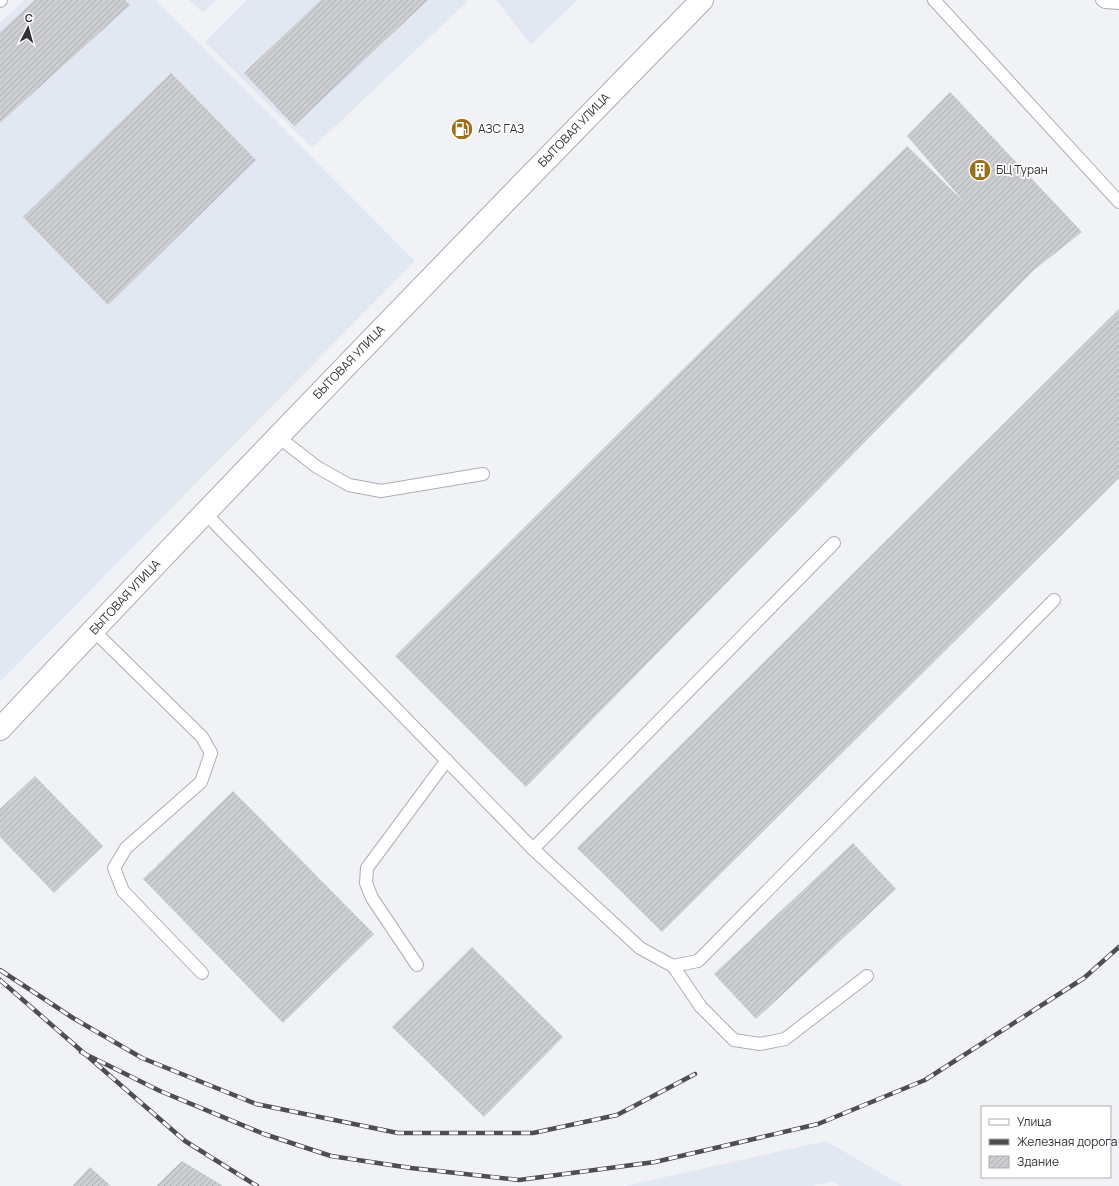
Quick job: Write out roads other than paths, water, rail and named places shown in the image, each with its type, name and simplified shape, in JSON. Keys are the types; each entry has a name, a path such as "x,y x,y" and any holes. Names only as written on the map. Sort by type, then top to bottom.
{"main road":[{"name":"БЫТОВАЯ УЛИЦА","path":"0,729 277,436 702,0"}],"lane":[{"path":"934,0 1119,202"},
{"path":"1102,0 1105,2 1119,3"},
{"path":"277,436 317,467 349,485 380,491 483,474"},
{"path":"204,512 533,849 640,948 673,966 701,1008 734,1040 760,1044 785,1039 867,976"},
{"path":"533,849 834,543"},
{"path":"673,966 698,961 1054,600"},
{"path":"93,630 202,737 210,753 201,782 126,848 114,868 123,891 202,973"},
{"path":"417,965 372,898 366,883 367,868 447,760"}],"railway":[{"path":"81,1052 160,1091 264,1134 331,1156 411,1168 519,1180 655,1162 818,1124 925,1080 1084,978 1119,947"},
{"path":"0,970 73,1018 142,1058 256,1104 398,1133 533,1133 617,1115 695,1074"},
{"path":"0,980 185,1141 257,1186"}],"place":[{"name":"АЗС ГАЗ","path":"462,129"},
{"name":"БЦ Туран","path":"980,170"}]}
